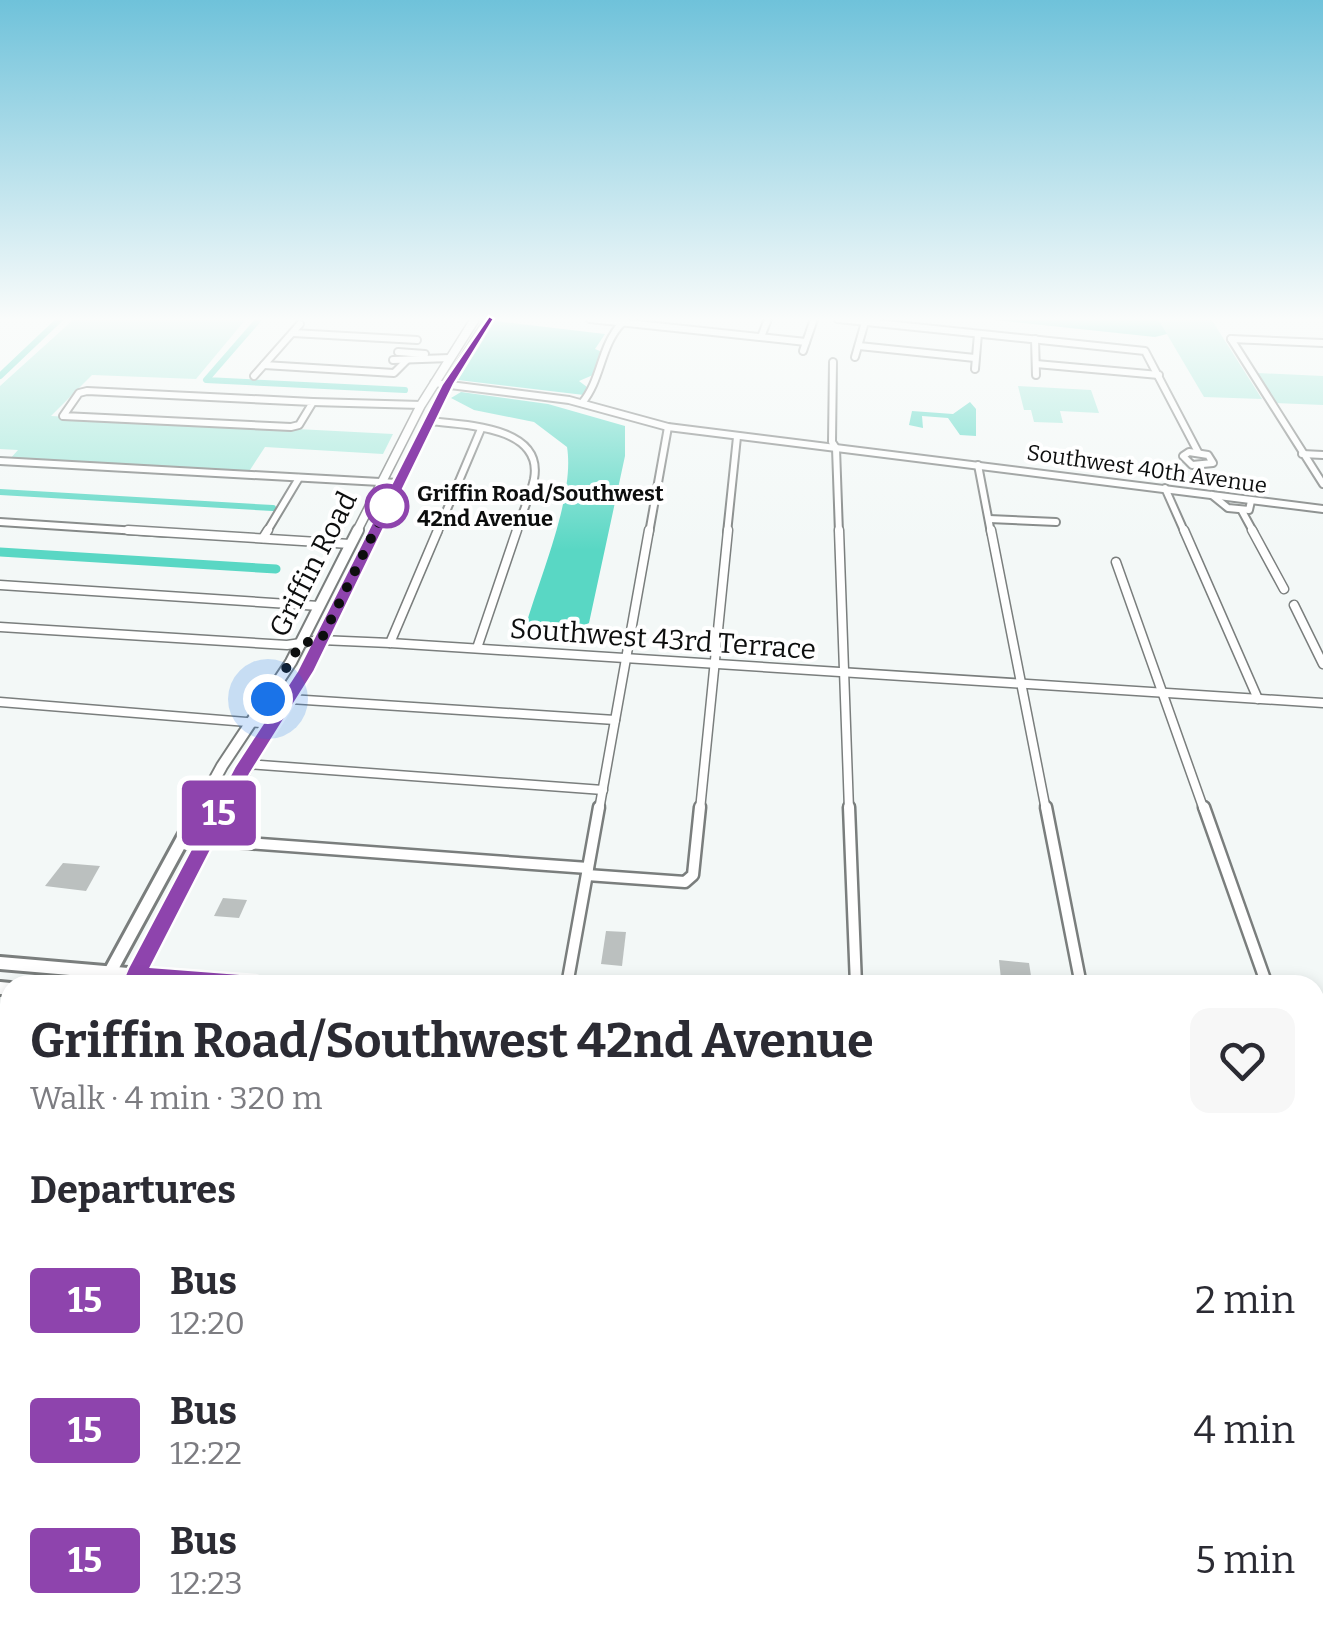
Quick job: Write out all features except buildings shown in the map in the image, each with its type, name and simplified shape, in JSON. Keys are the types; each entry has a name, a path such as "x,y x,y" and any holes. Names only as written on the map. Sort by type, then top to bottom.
{"main road":[{"name":"Griffin Road","path":"108,975 206,794 301,643 426,396"},
{"name":"Griffin Road","path":"136,975 246,764 290,699 442,396"},
{"path":"0,963 80,975"}],"street":[{"path":"78,396 61,413 291,428 299,424 313,402"},
{"path":"186,396 421,405"},
{"name":"Southwest 40th Avenue","path":"531,396 582,403 668,427 1323,509"},
{"path":"582,403 589,396"},
{"path":"833,396 856,975"},
{"path":"1170,396 1198,452"},
{"path":"1266,396 1323,484"},
{"path":"429,421 481,428 525,444 535,461 534,478 477,648"},
{"path":"570,975 668,427"},
{"path":"390,643 481,428"},
{"path":"206,840 685,882 696,865 738,437"},
{"path":"1302,454 1323,455"},
{"path":"0,462 398,483"},
{"path":"978,464 1079,975"},
{"path":"263,538 299,478"},
{"path":"1166,488 1258,700"},
{"path":"1212,495 1223,508 1242,511 1249,510 1251,500"},
{"name":"Southwest 40th Avenue","path":"1242,511 1284,589"},
{"path":"988,519 1056,522"},
{"path":"0,522 350,544"},
{"path":"1116,562 1263,975"},
{"path":"0,585 319,606"},
{"path":"1294,605 1323,664"},
{"name":"Southwest 43rd Terrace","path":"0,626 286,645 321,640 477,648 1323,703"},
{"path":"290,699 616,720"},
{"path":"0,702 272,724"},
{"path":"246,764 603,790"}],"shaded area":[{"path":"0,396 71,396 51,416 393,434 383,454 265,447 248,473 9,460 18,450 0,449"},
{"path":"489,396 548,404 625,426 625,456 589,623 578,628 527,622 562,511 567,447 534,422 474,410 451,398"},
{"path":"1020,396 1093,396 1099,413 1060,411 1063,423 1034,422 1031,410 1024,410"},
{"path":"1260,396 1262,399 1204,397"},
{"path":"1271,396 1323,396 1323,405 1275,403"},
{"path":"970,402 976,409 976,436 960,435 948,418 922,416 923,428 909,425 912,411 953,414"}],"waterway":[{"path":"0,492 273,508"},
{"path":"0,552 276,569"}],"bus line":[{"name":"15","path":"136,975 242,771 305,672 442,396"}],"place":[{"name":"Griffin Road/Southwest 42nd Avenue","path":"387,506"}],"route":[{"path":"268,699 301,643 321,640 389,502 387,506"}]}
